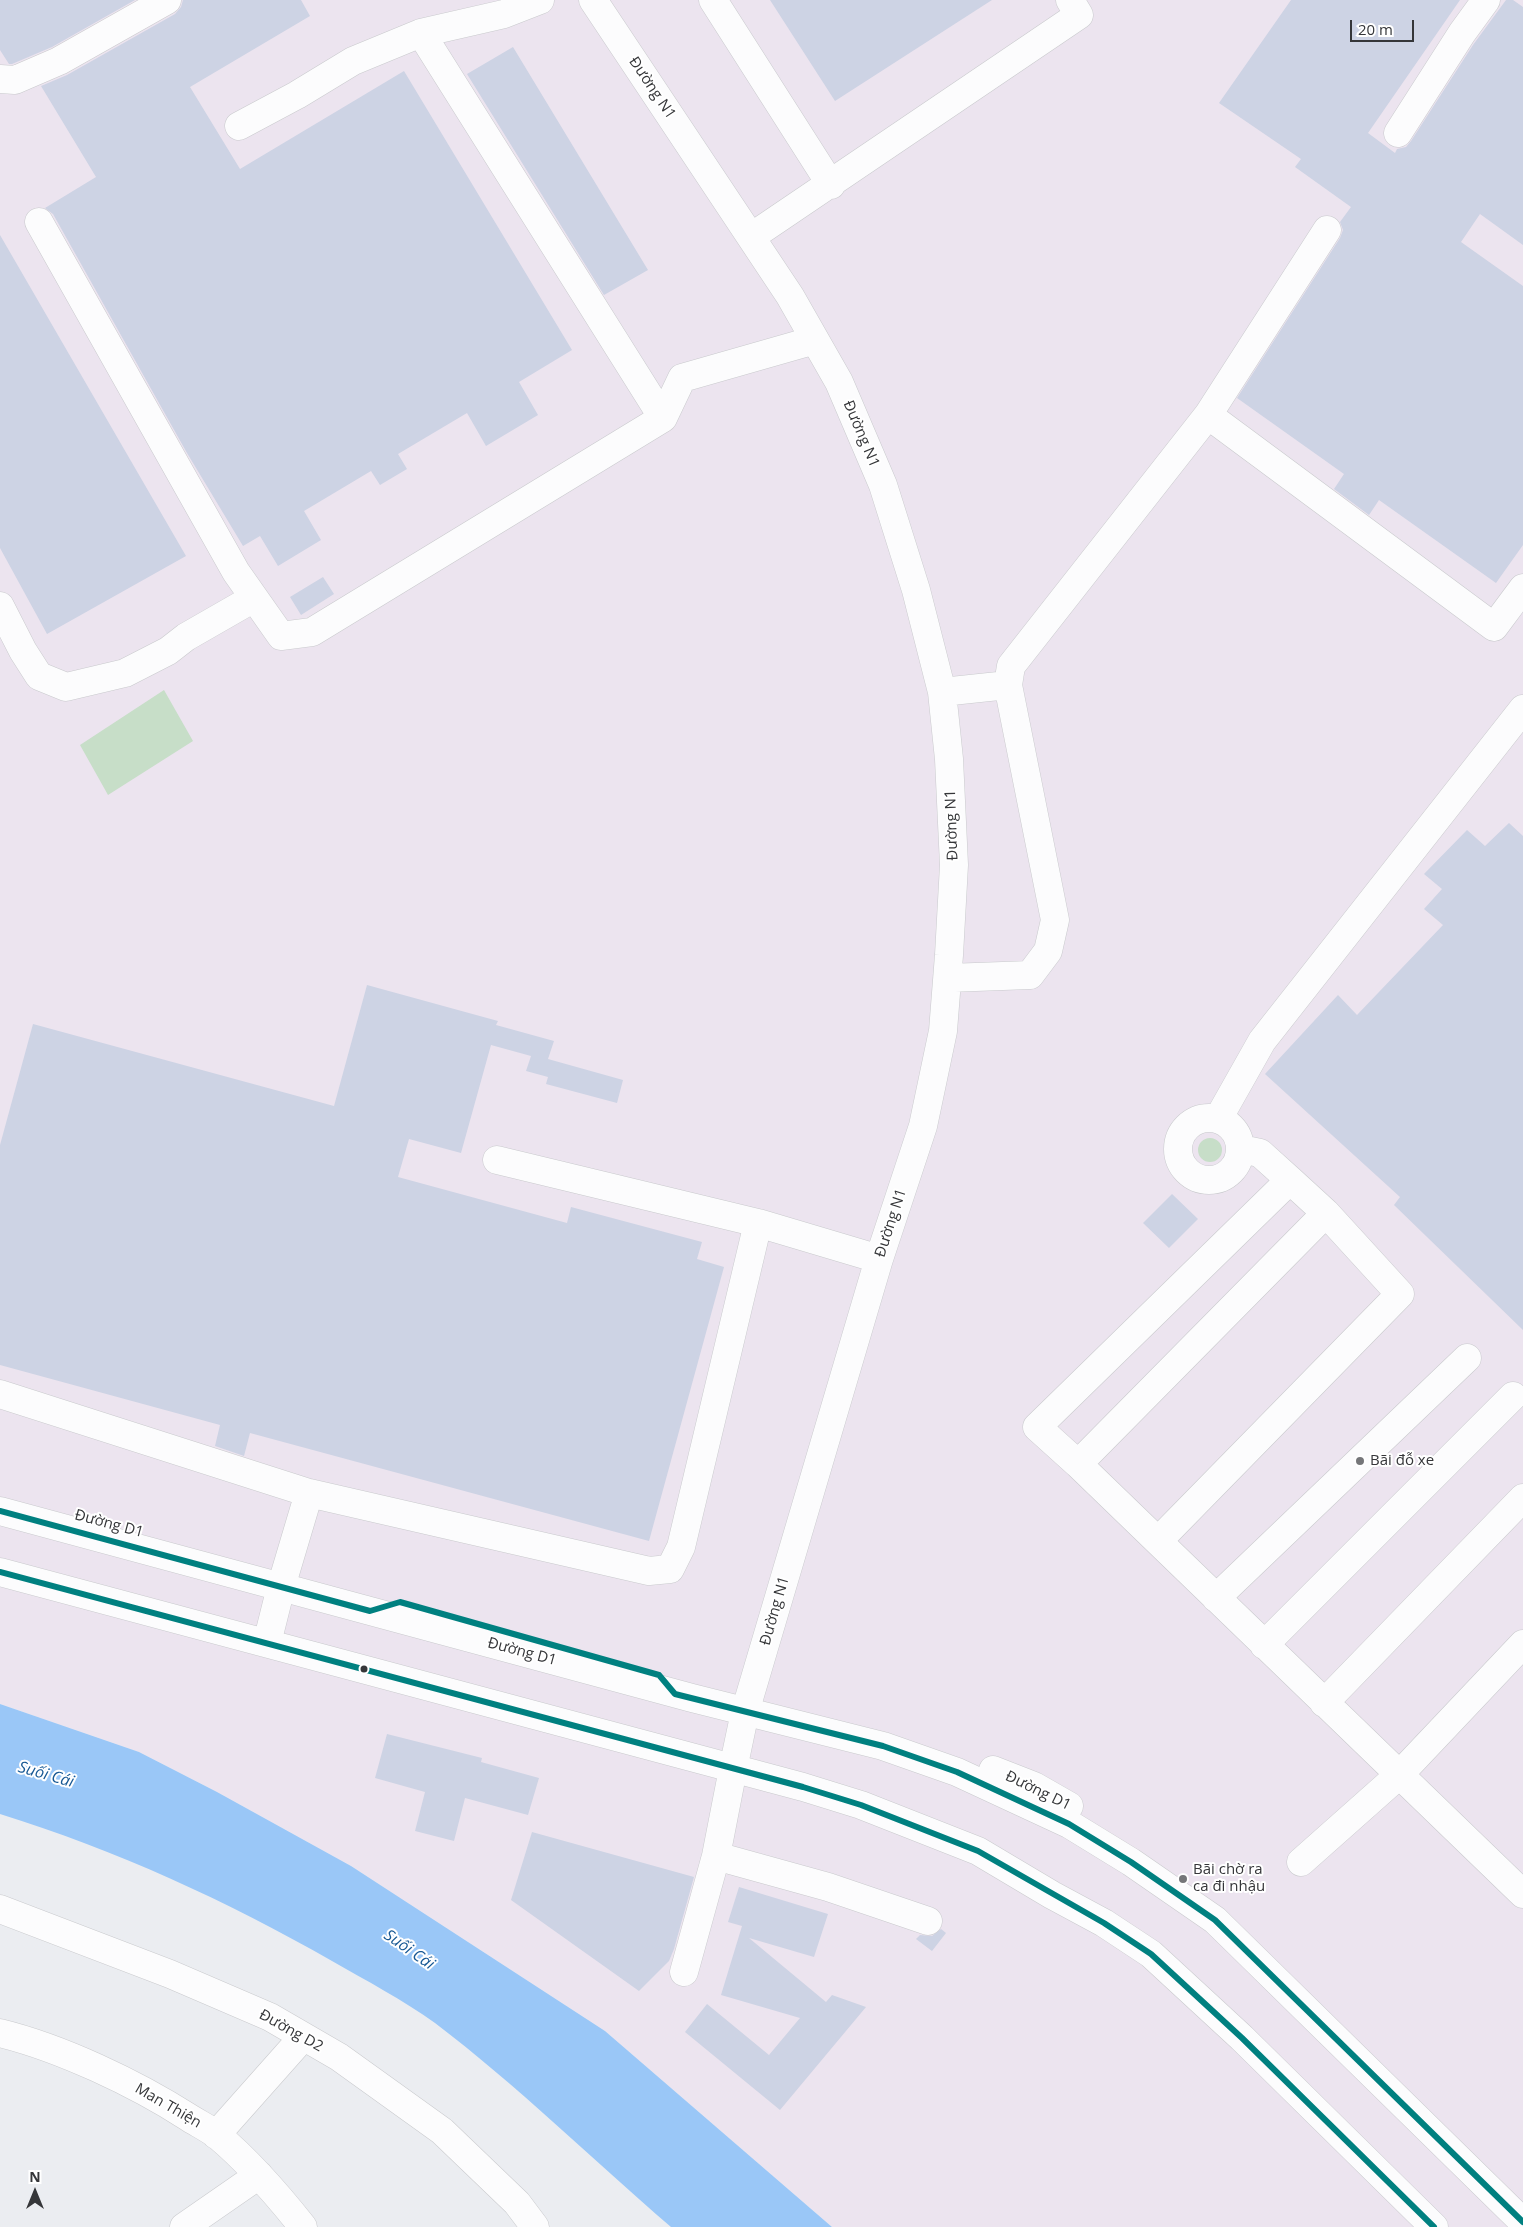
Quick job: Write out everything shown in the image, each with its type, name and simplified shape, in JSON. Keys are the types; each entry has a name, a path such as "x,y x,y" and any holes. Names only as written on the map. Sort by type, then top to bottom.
{"main road":[{"path":"0,79 15,80 59,61 167,0"},
{"path":"238,126 296,95 353,61 420,34 504,14 540,0"},
{"name":"Đường N1","path":"593,0 790,296 839,382 883,486 916,590 942,692 950,759 954,865 948,978 943,1031 923,1126 879,1259 745,1712 716,1856 684,1972"},
{"path":"713,0 831,185"},
{"path":"751,237 831,185 1079,15 1070,0"},
{"path":"1398,133 1462,33 1486,0"},
{"path":"420,34 663,418"},
{"path":"39,222 231,564 281,636 312,632 663,418 682,378 815,340"},
{"path":"948,978 1030,975 1048,951 1052,936 1055,920 1008,685 1011,666 1208,416 1327,230"},
{"path":"1208,416 1494,627 1523,588"},
{"path":"0,606 23,651 39,676 66,686 125,673 168,651 186,637 254,598"},
{"path":"942,692 1008,685"},
{"path":"1218,1120 1262,1041 1523,708"},
{"path":"1209,1118 1218,1120 1234,1130 1241,1149 1235,1167 1220,1179 1210,1181 1200,1179 1184,1168 1178,1150 1184,1132 1190,1124 1209,1118"},
{"path":"1158,1542 1400,1294 1326,1213 1290,1180 1260,1153 1241,1149"},
{"path":"497,1160 758,1223 879,1259"},
{"path":"1290,1180 1037,1427 1078,1464 1523,1894"},
{"path":"1078,1464 1326,1213"},
{"path":"0,1394 309,1493 649,1571 670,1569 681,1547 758,1223"},
{"path":"1216,1598 1467,1358"},
{"path":"1264,1645 1513,1396"},
{"path":"267,1642 309,1493"},
{"name":"Đường D1","path":"0,1495 184,1543 210,1567"},
{"path":"1324,1703 1523,1498"},
{"name":"Đường D1","path":"0,1511 675,1694 883,1746 958,1772 1069,1824 1132,1862 1215,1920 1523,2222"},
{"path":"0,1572 803,1787 861,1805 978,1851 1104,1923 1151,1954 1242,2038 1434,2227"},
{"path":"1301,1862 1399,1775 1523,1644"},
{"path":"716,1856 828,1888 928,1921"},
{"name":"Đường D2","path":"0,1909 170,1974 270,2017 339,2057 442,2131 517,2203 535,2227"},
{"name":"Man Thiện","path":"0,2033 21,2038 98,2069 160,2099 216,2135 260,2175 291,2223"},
{"path":"216,2135 303,2037"},
{"path":"184,2227 260,2175"}],"shaded area":[{"path":"0,0 1523,0 1523,2227 832,2227 605,2031 351,1866 217,1792 139,1752 0,1704"}],"green space":[{"path":"164,690 193,741 108,795 80,745"},
{"path":"1210,1138 1219,1141 1222,1150 1219,1159 1210,1162 1201,1159 1198,1150 1201,1141"}],"water":[{"name":"Suối Cái","path":"0,1704 139,1752 217,1792 351,1866 605,2031 832,2227 671,2227 496,2072 435,2023 398,1999 292,1939 211,1898 86,1844 0,1814"}],"building":[{"path":"0,0 135,0 52,47 9,64 0,50"},
{"path":"183,0 301,0 310,16 190,87 240,169 404,71 572,350 519,382 538,415 486,446 467,413 398,454 407,469 380,485 371,471 304,511 321,540 278,566 260,536 243,546 187,453 53,214 45,208 96,177 41,86 67,75 175,14 181,7"},
{"path":"770,0 992,0 835,101"},
{"path":"1291,0 1460,0 1368,133 1395,153 1397,149 1406,147 1411,141 1473,45 1506,0 1513,0 1523,7 1523,245 1480,214 1461,242 1523,286 1523,545 1496,583 1379,500 1369,515 1334,489 1344,474 1237,398 1340,238 1343,230 1340,222 1351,207 1295,167 1301,159 1219,103"},
{"path":"513,47 648,270 604,295 467,74"},
{"path":"0,235 186,556 47,634 0,548"},
{"path":"323,577 334,594 301,615 290,597"},
{"path":"1509,823 1523,836 1523,1330 1394,1205 1400,1197 1265,1074 1338,995 1357,1015 1443,925 1424,909 1442,889 1424,874 1467,830 1485,846"},
{"path":"367,985 498,1021 496,1025 554,1041 548,1059 623,1080 617,1103 546,1084 548,1077 526,1071 531,1056 491,1045 461,1153 409,1139 398,1177 567,1223 571,1207 702,1242 697,1259 724,1267 649,1541 250,1433 244,1456 215,1446 220,1425 0,1365 0,1145 33,1024 334,1106"},
{"path":"1172,1194 1198,1219 1169,1248 1143,1223"},
{"path":"387,1734 482,1758 481,1762 539,1778 528,1815 465,1798 454,1841 415,1831 425,1792 375,1778"},
{"path":"532,1832 694,1877 669,1961 639,1991 511,1900"},
{"path":"739,1887 828,1914 814,1957 749,1938 826,2002 832,1995 866,2007 780,2110 685,2032 707,2004 769,2055 800,2018 721,1995 742,1926 728,1922"},
{"path":"941,1929 946,1933 932,1951 916,1939 920,1935 932,1936"}],"transit line":[{"path":"0,1511 370,1611 400,1602 659,1675 675,1694 883,1746 957,1772 1069,1824 1131,1862 1215,1920 1523,2222"},
{"path":"0,1572 803,1787 861,1805 978,1851 1104,1923 1151,1954 1242,2038 1434,2227"}],"place":[{"name":"Bãi đỗ xe","path":"1360,1461"},
{"name":"Bãi chờ ra ca đi nhậu","path":"1183,1879"}]}
